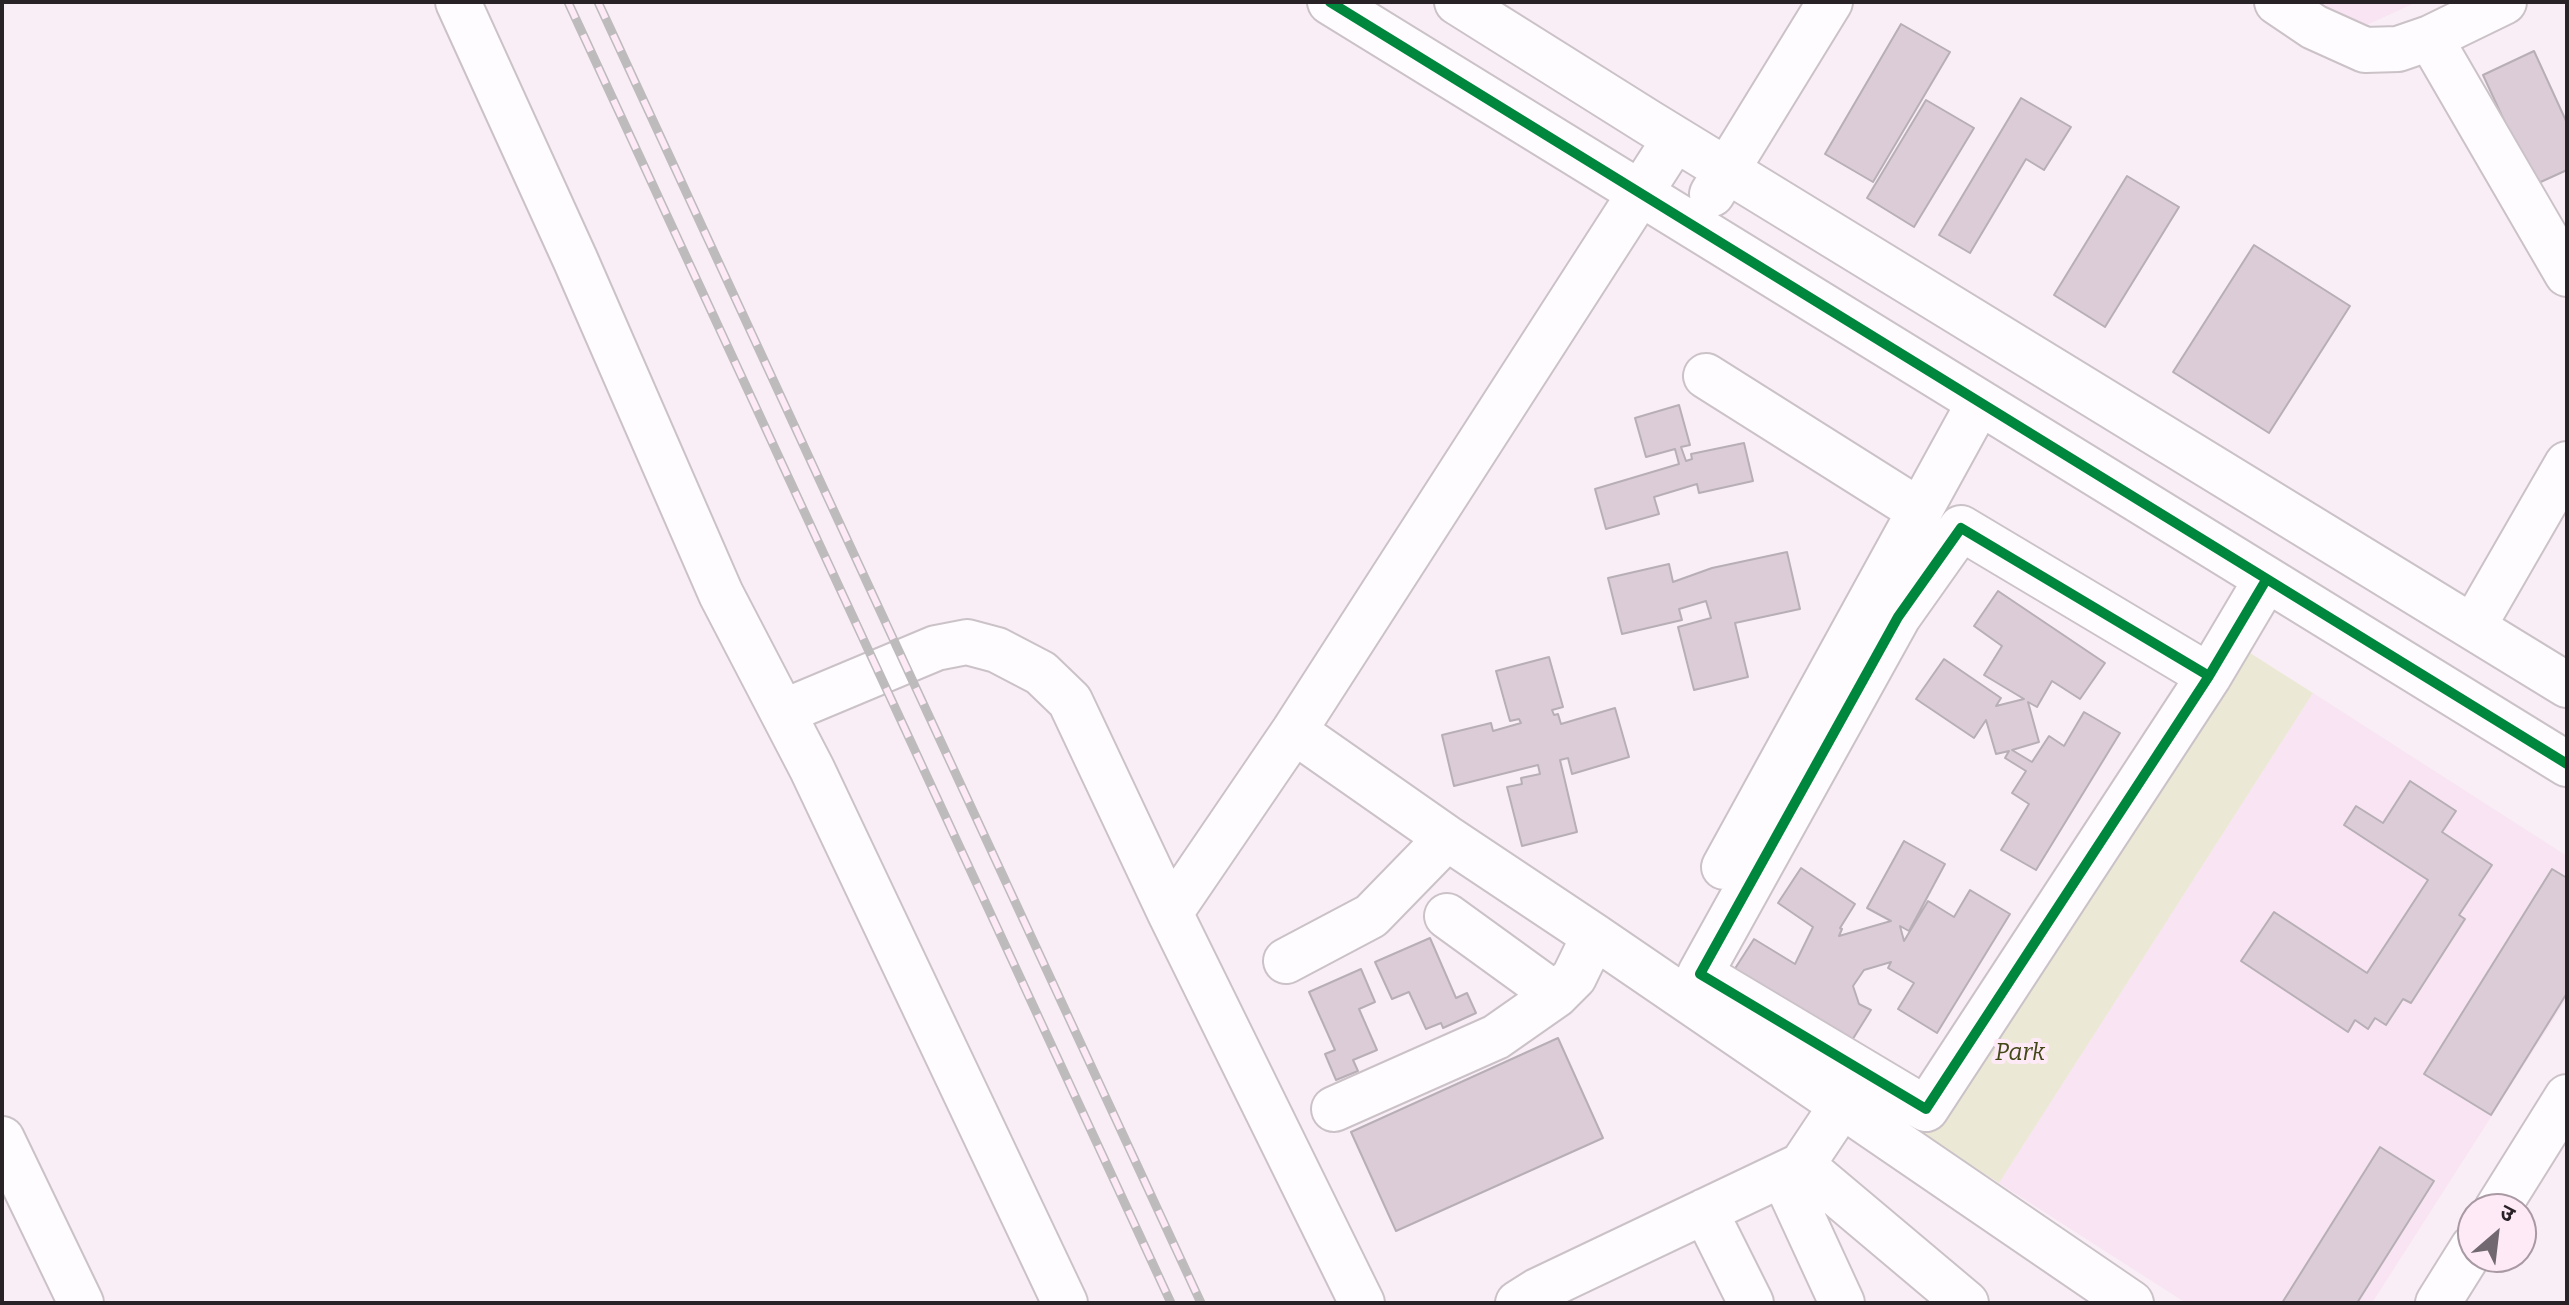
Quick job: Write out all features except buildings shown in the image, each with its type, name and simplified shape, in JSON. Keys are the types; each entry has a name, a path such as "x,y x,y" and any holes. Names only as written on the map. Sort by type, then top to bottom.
{"street":[{"path":"458,2 575,259 721,594 812,769 1065,1303"},
{"path":"1330,2 2567,764"},
{"path":"1457,2 1675,139 2567,685"},
{"path":"1692,226 1830,2"},
{"path":"2277,2 2314,27 2365,50 2398,49 2430,38 2504,2"},
{"path":"2430,38 2567,274"},
{"path":"1170,913 1294,731 1675,139"},
{"path":"1706,376 1920,511"},
{"path":"1689,931 1979,403"},
{"path":"2473,627 2567,464"},
{"path":"2209,676 1961,528 1898,617 1700,974 1926,1109 2209,676 2266,580"},
{"path":"783,712 936,648 967,642 997,650 1041,673 1070,701 1170,913 1362,1303"},
{"path":"1294,731 1594,936 1812,1146 1966,1303"},
{"path":"1286,961 1371,916 1447,838"},
{"path":"1447,916 1556,995"},
{"path":"1334,1109 1496,1037 1556,995 1574,977 1594,936"},
{"path":"2507,1193 2567,1097"},
{"path":"2,1139 81,1303"},
{"path":"1544,1296 1705,1211 1812,1146"},
{"path":"1812,1146 1842,1303"},
{"path":"1812,1146 2131,1303"},
{"path":"1705,1211 1751,1303"},
{"path":"2438,1303 2457,1273"}],"shaded area":[{"path":"2320,2 2417,2 2360,28"},
{"path":"2313,693 2567,856 2567,998 2372,1303 2186,1303 1999,1183"}],"green space":[{"name":"Park","path":"2225,637 2313,693 1999,1183 1911,1127"}],"railway":[{"path":"568,2 1171,1303"},
{"path":"598,2 1201,1303"}],"cycle path":[{"path":"1330,2 2567,764"},
{"path":"2209,676 1961,528 1898,617 1700,974 1926,1109 2209,676 2266,580"}]}
